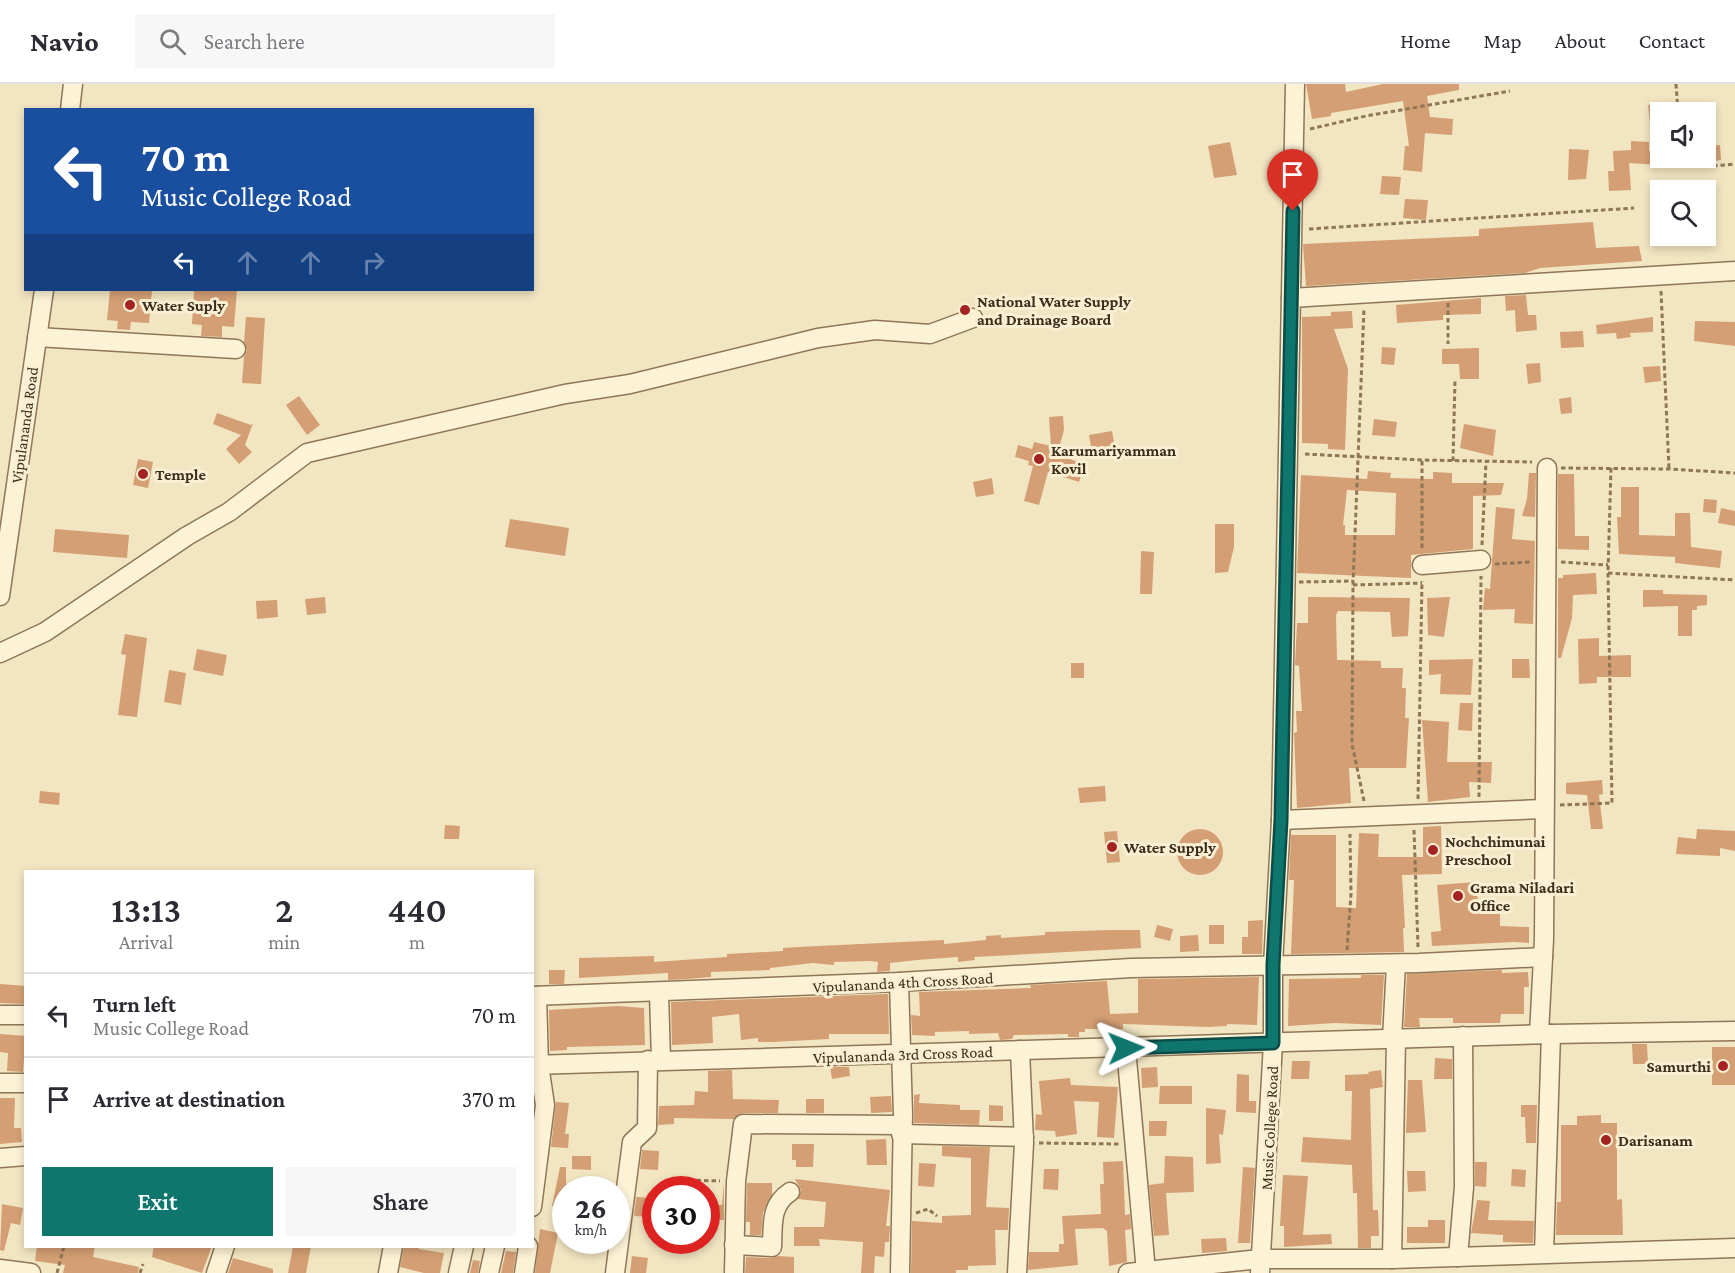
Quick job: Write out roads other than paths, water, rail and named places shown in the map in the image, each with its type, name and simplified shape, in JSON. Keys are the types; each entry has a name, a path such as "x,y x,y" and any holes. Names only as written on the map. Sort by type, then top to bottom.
{"street":[{"path":"70,108 73,84"},
{"name":"Music College Road","path":"1260,1266 1273,1043 1273,965 1281,820 1295,84"},
{"path":"1291,298 1365,296 1735,271"},
{"name":"Vipulananda Road","path":"0,597 44,291"},
{"path":"0,653 45,632 187,536 229,512 307,453 565,394 630,384 818,338 874,330 930,334 973,318"},
{"path":"37,337 236,349"},
{"path":"1544,1252 1543,807 1547,468"},
{"path":"1422,574 1481,560"},
{"path":"1281,820 1543,807"},
{"name":"Vipulananda 4th Cross Road","path":"535,996 899,982 1131,968 1396,964 1543,957"},
{"path":"1392,1259 1396,964"},
{"path":"899,982 903,1114 901,1129 903,1216 900,1273"},
{"path":"615,1273 632,1142 647,1128 655,1060 658,993"},
{"path":"534,1191 545,1105 536,1065 535,996"},
{"path":"0,1015 24,1015"},
{"name":"Vipulananda 3rd Cross Road","path":"536,1065 1463,1036 1735,1032"},
{"path":"1458,1257 1464,1187 1463,1036"},
{"path":"1126,1048 1136,1144 1137,1272 1544,1252 1735,1248"},
{"path":"1017,1273 1024,1140 1020,1050"},
{"path":"0,1083 24,1083"},
{"path":"734,1273 736,1180 743,1124 901,1129 1024,1140"},
{"path":"0,1158 24,1156"},
{"path":"734,1245 772,1247 774,1210 779,1199 790,1192"},
{"path":"216,1273 224,1248"},
{"path":"388,1273 393,1248"},
{"path":"458,1273 464,1248"},
{"path":"489,1273 495,1248"},
{"path":"524,1273 528,1248"},
{"path":"0,1269 31,1273"}],"place":[{"name":"Water Suply","path":"130,305"},
{"name":"National Water Supply and Drainage Board","path":"965,310"},
{"name":"Karumariyamman Kovil","path":"1039,459"},
{"name":"Temple","path":"143,474"},
{"name":"Water Supply","path":"1112,847"},
{"name":"Nochchimunai Preschool","path":"1433,850"},
{"name":"Grama Niladari Office","path":"1458,896"},
{"name":"Samurthi","path":"1723,1066"},
{"name":"Darisanam","path":"1606,1140"}]}
